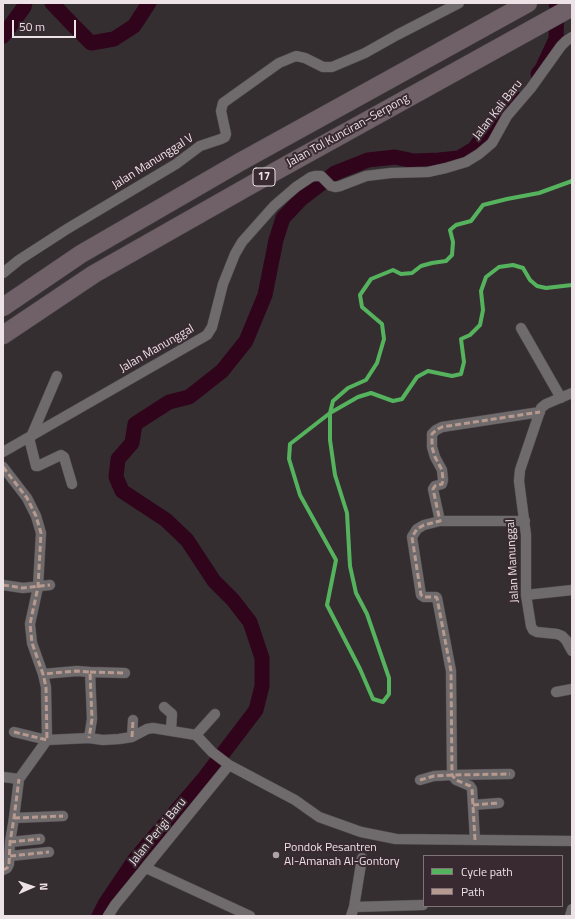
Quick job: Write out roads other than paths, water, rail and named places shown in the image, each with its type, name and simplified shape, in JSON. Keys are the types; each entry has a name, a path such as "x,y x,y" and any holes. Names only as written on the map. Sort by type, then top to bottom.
{"highway":[{"name":"Jalan Tol Kunciran–Serpong","path":"3,307 82,254 226,170 527,4"},
{"name":"Jalan Tol Kunciran–Serpong","path":"3,335 94,274 249,186 572,7"}],"street":[{"name":"Jalan Manunggal V","path":"3,273 19,260 67,229 176,164 200,146 225,137 226,134 221,112 223,103 279,63 296,56 305,58 323,67 332,67 365,53 459,3"},
{"name":"Jalan Kali Baru","path":"321,176 331,186 340,186 366,176 391,173 428,172 466,162 479,154 492,143 507,116 532,88 561,46 572,37"},
{"name":"Jalan Manunggal","path":"3,452 207,335 212,327 223,284 235,254 242,242 287,193 311,176 321,176"},
{"path":"521,328 561,398"},
{"path":"57,376 30,437 36,466 61,455 64,457 72,484"},
{"path":"440,521 433,489 435,486 442,484 442,470 435,457 432,447 432,434 436,430 442,427 540,412 541,408 546,404 572,393"},
{"name":"Jalan Manunggal","path":"540,412 520,470 519,481 526,536 526,595 531,626 534,630 537,632 562,636 571,649"},
{"path":"3,466 27,498 36,516 41,533 38,587 30,624 32,643 46,687 47,740 19,779 10,842 10,856 5,869"},
{"path":"475,840 472,792 470,786 456,780 452,775 451,671 437,598 424,597 421,595 412,539 413,534 417,529 440,521 525,521"},
{"path":"3,585 23,588 50,585"},
{"path":"526,595 572,590"},
{"path":"43,674 77,671 125,673"},
{"path":"89,738 92,719 90,672"},
{"path":"556,692 572,689"},
{"path":"164,706 172,714 171,730"},
{"path":"196,735 214,714"},
{"path":"132,737 133,720"},
{"path":"14,732 47,740 89,738 103,740 132,737 147,729 153,728 171,730 196,735 225,763 295,800 319,817 361,832 396,839 572,841"},
{"name":"Jalan Perigi Baru","path":"108,916 115,904 146,868 225,763"},
{"path":"420,780 434,776 510,774"},
{"path":"3,777 19,779"},
{"path":"473,805 499,803"},
{"path":"14,818 63,816"},
{"path":"10,842 40,839"},
{"path":"10,856 49,852"},
{"path":"362,858 352,912 423,905"},
{"path":"146,868 250,916"},
{"path":"570,916 572,909"}],"waterway":[{"path":"3,36 24,7 25,3"},
{"path":"52,3 91,43 114,39 134,26 149,3"},
{"path":"538,74 542,69 556,39 556,3"},
{"path":"99,916 105,904 136,858 205,777 256,710 262,686 262,658 250,622 233,600 214,581 187,540 166,520 122,491 116,477 118,459 132,443 135,424 169,402 189,397 222,371 246,341 265,295 276,240 283,218 301,199 335,173 368,160 395,157 414,161 459,158 474,149 484,135 516,99"}],"place":[{"name":"Pondok Pesantren Al-Amanah Al-Gontory","path":"276,855"}]}
